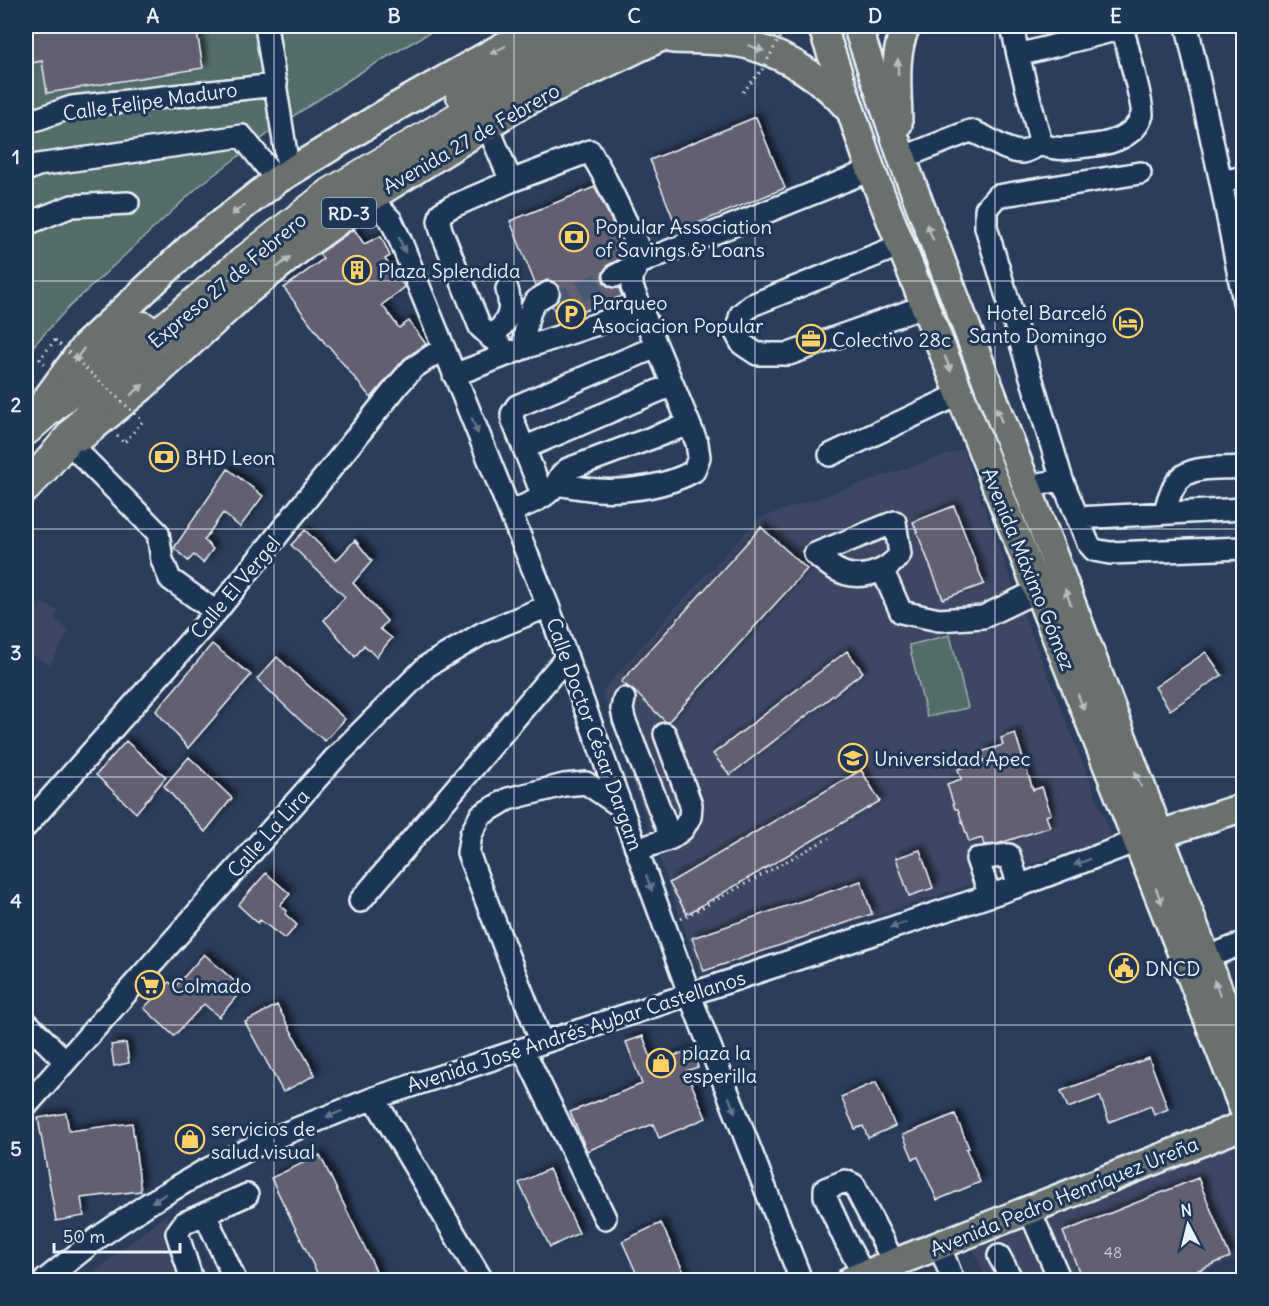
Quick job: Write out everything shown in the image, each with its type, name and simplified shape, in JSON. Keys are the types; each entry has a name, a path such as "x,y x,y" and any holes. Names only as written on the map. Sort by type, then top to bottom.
{"highway":[{"name":"Expreso 27 de Febrero","path":"26,429 144,327 207,268 337,169 473,88 599,26"},
{"name":"Expreso 27 de Febrero","path":"35,478 151,340 238,266 331,193 466,113 613,42 658,32"}],"main road":[{"name":"RD-3","path":"26,429 85,346 194,244 283,176 338,141 504,46 551,26"},
{"name":"Avenida 27 de Febrero","path":"35,478 71,445 142,387 246,292 369,198 525,102 658,32 698,26"},
{"name":"Avenida Máximo Gómez","path":"822,26 871,170 1037,591 1148,838 1206,958 1244,1057"},
{"name":"Avenida Máximo Gómez","path":"856,26 900,152 1026,486 1244,1110"},
{"path":"900,152 897,57 900,38 906,26"},
{"path":"658,32 751,45 801,68 838,97 852,113"},
{"path":"1148,838 1244,807"},
{"name":"Avenida Pedro Henríquez Ureña","path":"858,1278 1244,1125"}],"street":[{"path":"266,26 276,85 283,176"},
{"path":"1012,26 1041,144"},
{"path":"1187,26 1244,302"},
{"path":"900,152 970,131 985,136 1008,149 1024,152 1041,144 1052,149 1109,143 1136,128 1143,112 1122,27 1018,55"},
{"name":"Calle Felipe Maduro","path":"26,123 72,107 276,85"},
{"path":"487,125 511,181"},
{"path":"26,170 38,165 242,136 283,176"},
{"path":"523,349 491,338 480,327 439,221 441,213 511,181 590,151 603,174 642,262"},
{"path":"615,276 642,262 871,170"},
{"path":"1140,173 997,196 986,209 986,227 1062,480 1088,543 1094,550 1110,553 1244,548"},
{"path":"1221,182 1244,177"},
{"name":"Calle Doctor César Dargam","path":"369,198 391,220 548,606 689,993 801,1281"},
{"path":"26,221 29,223 72,206 128,203"},
{"path":"901,245 752,305 741,314 736,333 748,350 757,354 789,354 925,306"},
{"path":"550,490 639,488 682,478 694,471 699,456 697,443 632,287 632,276 642,262"},
{"path":"491,338 503,327 508,315 511,305 507,289"},
{"path":"523,349 526,328 535,302 550,298"},
{"path":"454,375 640,310"},
{"path":"550,490 524,448 512,414 517,406 656,347"},
{"name":"Calle El Vergel","path":"26,826 216,612 398,385 414,368 444,348"},
{"path":"524,448 672,385"},
{"path":"830,455 960,394"},
{"path":"510,512 550,490 560,475 568,469 688,424"},
{"path":"71,445 158,533 162,560 170,579 216,612"},
{"path":"1165,513 1168,493 1180,476 1194,470 1244,467"},
{"path":"1026,486 1062,480"},
{"path":"1077,518 1244,509"},
{"path":"883,571 901,612 939,620 982,617 1037,591"},
{"name":"Calle La Lira","path":"26,1106 335,758 427,666 483,633 548,606"},
{"path":"360,901 567,657"},
{"path":"624,699 622,709 624,719 671,838"},
{"path":"637,850 671,838 683,829 690,817 691,805 665,734"},
{"path":"605,1218 532,1046 468,853 471,834 481,815 508,799 564,785 586,783 620,806"},
{"path":"1211,818 1244,798"},
{"name":"Avenida José Andrés Aybar Castellanos","path":"45,1281 99,1237 148,1204 204,1171 266,1141 374,1098 1019,886 1148,838"},
{"path":"990,895 976,859 1008,855 1019,886"},
{"path":"1206,958 1244,943"},
{"path":"26,1022 65,1062"},
{"path":"374,1098 482,1281"},
{"path":"858,1278 846,1242 825,1196 825,1189 845,1181 855,1185 894,1263"},
{"path":"192,1281 177,1233 184,1223 247,1195"},
{"path":"1029,1209 1060,1281"},
{"path":"205,1214 235,1281"},
{"path":"846,1242 876,1228"},
{"path":"939,1245 952,1280"},
{"path":"999,1256 1011,1281"}],"path":[{"path":"743,92 762,70 786,26"},
{"path":"40,359 55,340 143,421 124,443"},
{"path":"665,928 829,838"}],"shaded area":[{"name":"Universidad Apec","path":"963,449 1018,600 1112,837 700,974 602,692 677,606 760,518"},
{"path":"26,601 38,606 39,602 59,611 54,618 69,631 50,665 26,652"},
{"path":"1243,1140 1243,1256 1183,1280 986,1280 973,1247"},
{"path":"166,1214 184,1280 85,1280"}],"green space":[{"path":"26,26 445,26 361,72 281,124 198,187 68,308 26,354"},
{"path":"950,635 968,708 927,717 909,645"}],"building":[{"path":"26,26 196,26 203,68 47,93 42,61 26,64"},
{"name":"Popular Association of Savings & Loans","path":"756,117 785,188 678,231 650,160"},
{"name":"Popular Association of Savings & Loans","path":"595,187 628,255 608,265 602,275 604,283 609,287 619,288 622,296 559,321 552,305 560,298 559,286 547,280 536,286 510,221"},
{"path":"354,229 364,244 381,236 390,256 385,259 405,287 382,305 399,328 409,321 426,344 404,359 371,398 327,346 284,288 323,259 319,254"},
{"path":"228,469 263,496 240,527 223,513 204,540 213,549 203,563 194,555 188,561 174,548"},
{"path":"954,506 984,584 943,599 913,522"},
{"path":"761,527 807,569 666,722 633,690 621,682"},
{"path":"305,530 336,561 355,540 372,561 353,583 387,621 380,629 392,638 376,657 364,645 355,657 324,620 345,597 291,545"},
{"path":"212,644 251,675 188,748 156,711"},
{"path":"847,651 863,672 730,775 713,754"},
{"path":"1206,652 1222,675 1170,710 1155,687"},
{"path":"277,657 345,719 325,741 257,679"},
{"path":"1015,733 1033,790 1042,787 1051,814 1046,816 1050,827 997,844 984,845 982,838 969,842 947,784 961,779 958,769 984,761 981,752 1003,745 1001,738"},
{"path":"126,741 166,777 136,813 96,775"},
{"path":"189,757 232,798 205,832 164,786"},
{"path":"861,770 880,801 687,914 669,883"},
{"path":"920,850 933,888 909,896 896,858"},
{"path":"266,873 290,894 280,905 287,911 285,914 297,925 285,939 260,920 258,923 238,905"},
{"path":"861,881 872,914 704,971 692,938"},
{"path":"204,954 243,989 219,1017 204,1004 174,1036 144,1008 169,982 175,987"},
{"path":"277,1005 315,1075 283,1092 245,1022"},
{"path":"643,1036 653,1064 692,1049 698,1067 686,1071 706,1118 659,1138 653,1124 587,1151 570,1112 642,1084 626,1042"},
{"path":"126,1043 129,1063 114,1066 111,1045"},
{"path":"1149,1058 1168,1109 1154,1115 1151,1106 1109,1122 1100,1096 1068,1108 1061,1091"},
{"path":"876,1082 895,1126 868,1138 863,1126 855,1129 841,1097"},
{"path":"66,1113 69,1131 132,1123 141,1191 81,1198 84,1216 56,1221 38,1118"},
{"path":"955,1114 980,1182 937,1200 918,1157 913,1159 903,1135"},
{"path":"320,1155 381,1281 321,1281 271,1178"},
{"path":"549,1169 579,1233 550,1247 519,1183"},
{"path":"1198,1178 1230,1257 1172,1281 1083,1281 1063,1232"},
{"path":"661,1223 688,1281 640,1281 622,1241"}],"tunnel":[{"path":"552,304 615,276"}],"place":[{"name":"Popular Association of Savings & Loans","path":"574,237"},
{"name":"Plaza Splendida","path":"357,270"},
{"name":"Parqueo Asociacion Popular","path":"571,314"},
{"name":"Hotel Barceló Santo Domingo","path":"1128,323"},
{"name":"Colectivo 28c","path":"811,339"},
{"name":"BHD Leon","path":"164,457"},
{"name":"Universidad Apec","path":"853,758"},
{"name":"DNCD","path":"1124,968"},
{"name":"Colmado","path":"150,985"},
{"name":"plaza la esperilla","path":"661,1063"},
{"name":"servicios de salud visual","path":"190,1139"}]}
